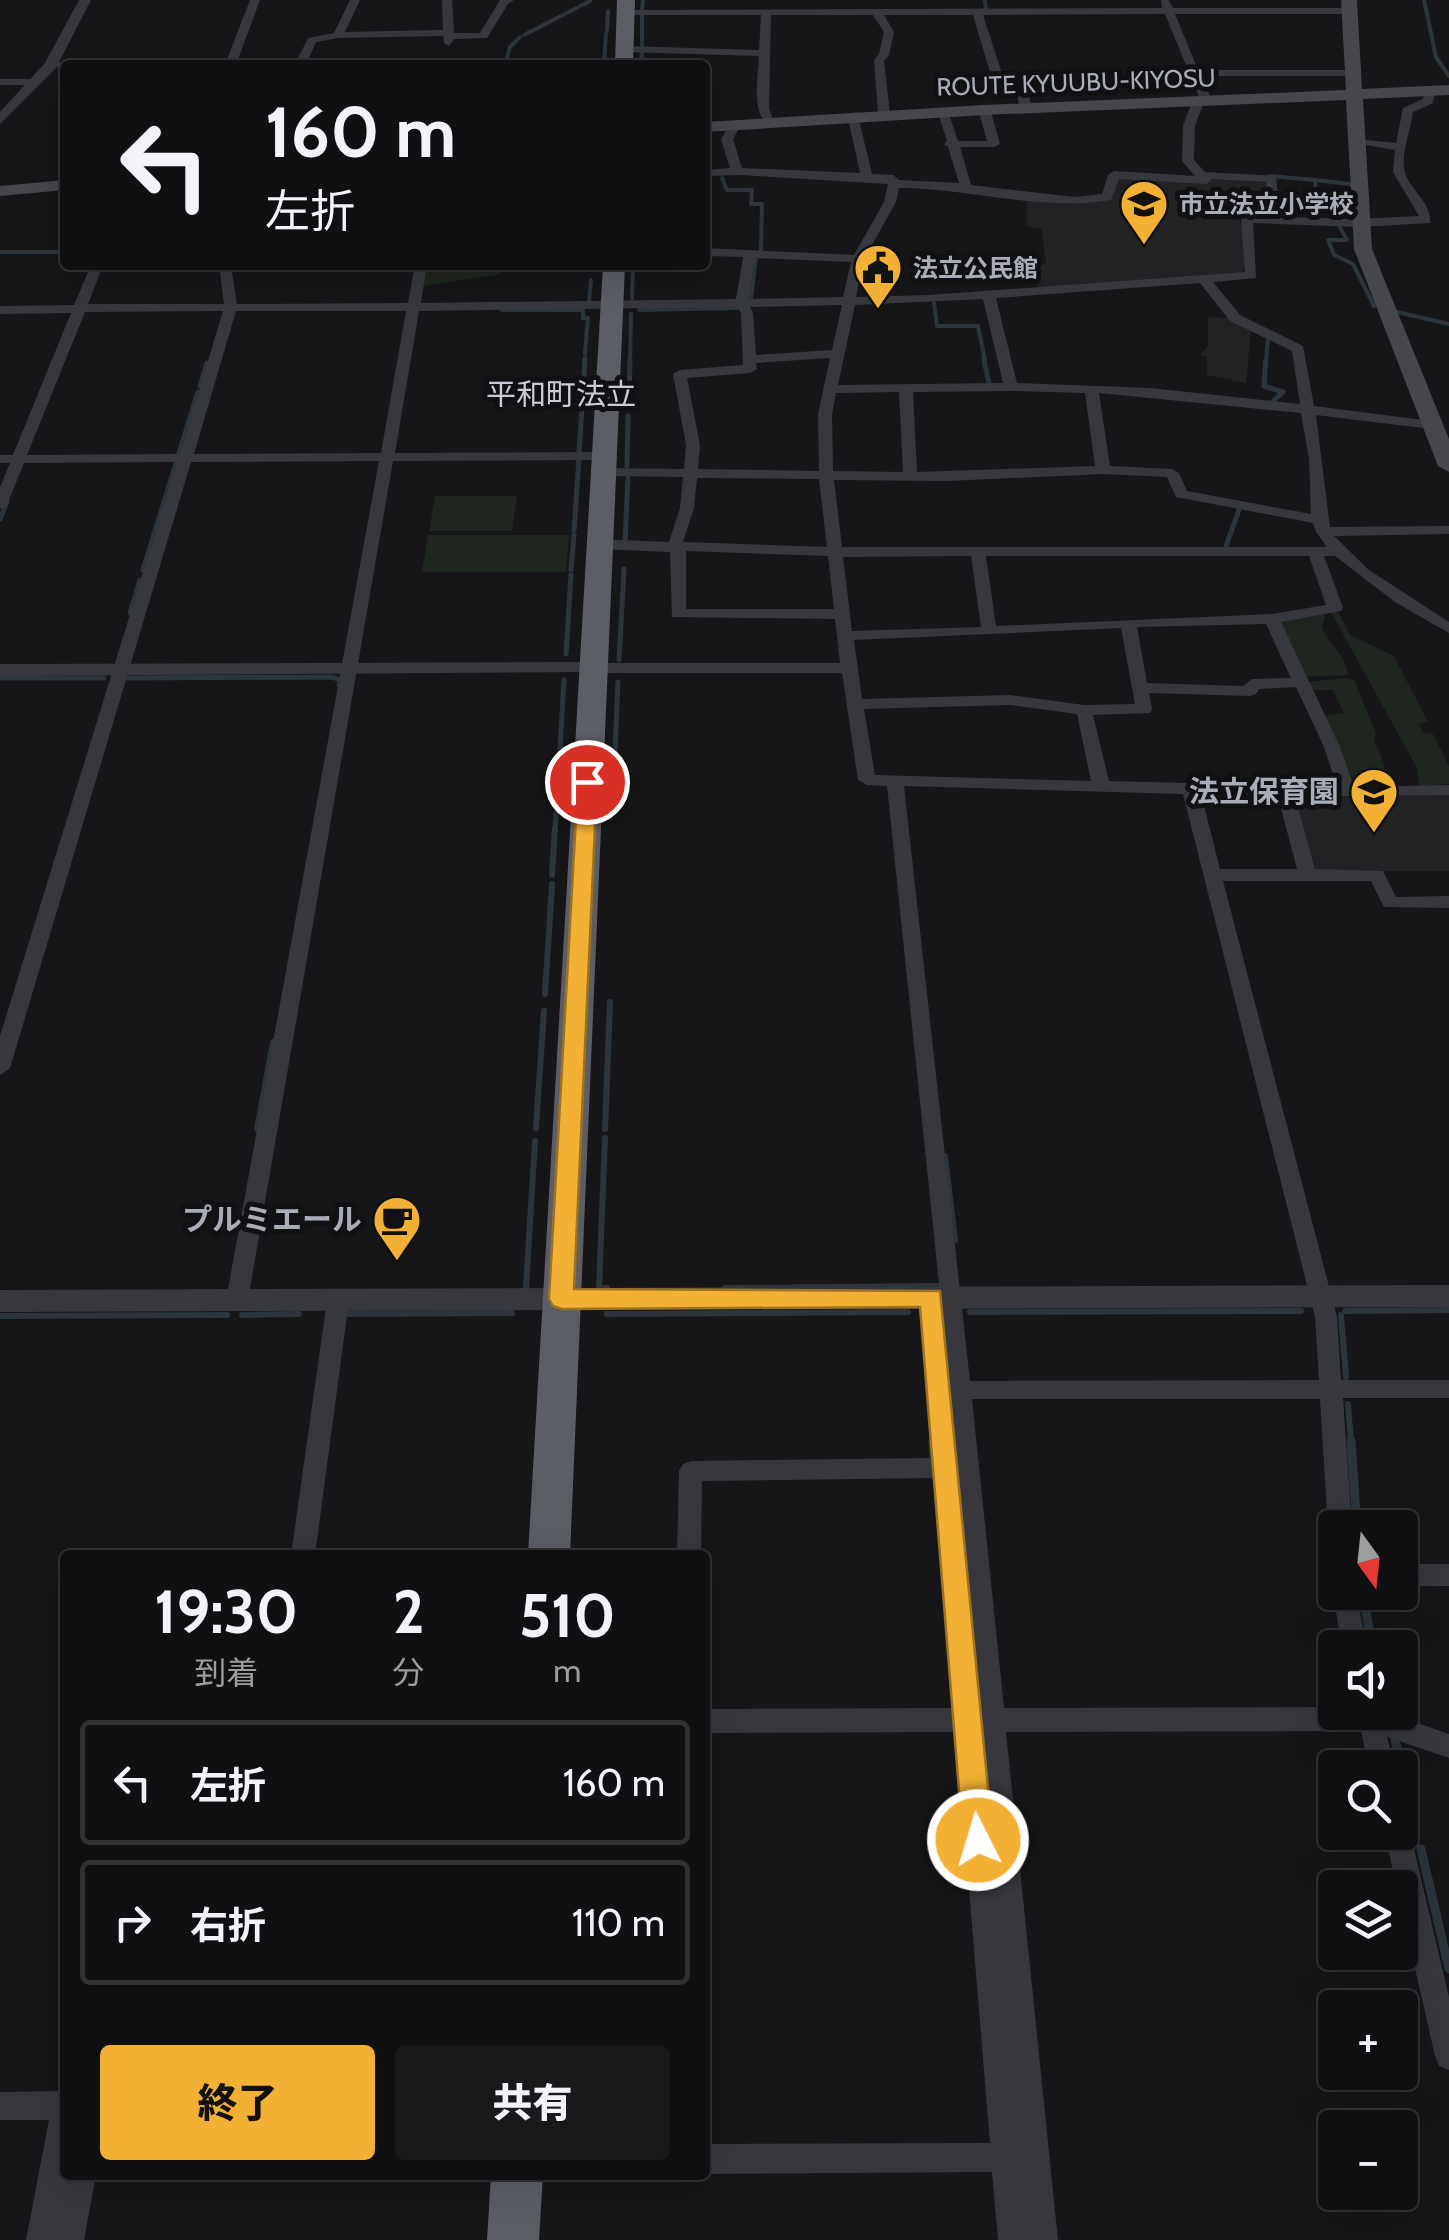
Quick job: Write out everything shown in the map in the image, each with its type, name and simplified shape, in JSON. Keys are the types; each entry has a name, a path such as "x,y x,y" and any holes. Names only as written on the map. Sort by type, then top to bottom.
{"highway":[{"path":"624,57 626,6"},
{"path":"549,1550 614,270"},
{"path":"513,2240 516,2180"}],"main road":[{"path":"1349,5 1364,249 1449,466"},
{"name":"ROUTE KYUUBU-KIYOSU","path":"710,126 853,114 985,112 1449,90"},
{"path":"0,191 60,185"}],"street":[{"path":"0,120 50,65 85,0"},
{"path":"232,60 255,0"},
{"path":"338,35 355,0"},
{"path":"447,0 453,60"},
{"path":"302,60 312,40 338,35 483,36 509,0"},
{"path":"626,6 766,12 821,6 877,12 976,12 991,6 1349,5"},
{"path":"894,184 1094,200 1107,196 1114,176 1206,180 1188,161 1188,126 1202,102 1194,72 1166,6"},
{"path":"766,12 763,108 768,122"},
{"path":"877,12 889,32 884,55 878,60 884,114"},
{"path":"976,12 1000,89 1021,90 1027,110"},
{"path":"624,57 764,54"},
{"path":"50,65 60,65"},
{"path":"1194,72 1352,73"},
{"path":"0,82 37,82"},
{"path":"0,310 742,304 990,294 1252,276 1247,219 1426,220 1420,197 1398,170 1406,134 1406,110 1429,101 1429,92"},
{"path":"950,144 994,144 985,112"},
{"path":"944,113 966,188"},
{"path":"853,114 867,177"},
{"path":"735,124 727,139 737,171"},
{"path":"1355,142 1401,147"},
{"path":"710,173 893,178 890,202 858,259 828,388 826,475 867,780 1347,793 1449,790"},
{"path":"1200,175 1272,180 1274,220"},
{"path":"710,252 858,259"},
{"path":"750,253 742,304 747,313 750,369 680,374 693,445 687,508 676,548 678,614 844,614"},
{"path":"0,504 96,270"},
{"path":"0,1068 231,308 226,270"},
{"path":"237,1300 420,270"},
{"path":"1204,279 1235,318 1298,350 1315,448 1322,526 1339,551 1416,610 1449,628"},
{"path":"990,294 1011,388"},
{"path":"749,359 838,354"},
{"path":"828,388 1091,388 1273,404 1307,412 1431,425"},
{"path":"906,388 910,476"},
{"path":"1091,388 1102,470"},
{"path":"0,459 388,458 603,464 690,473 826,475 1102,470 1172,473 1182,494 1322,526 1449,530"},
{"path":"599,544 838,552 1339,551"},
{"path":"846,636 1272,618 1335,608 1314,551"},
{"path":"978,552 990,631"},
{"path":"1272,618 1332,748 1347,793"},
{"path":"854,704 1010,700 1084,710 1144,709 1128,623"},
{"path":"0,670 849,668"},
{"path":"1140,688 1250,691 1252,684 1302,682"},
{"path":"1084,710 1100,785"},
{"path":"896,781 941,1298 946,1468 1043,2240"},
{"path":"1190,787 1322,1296 1339,1510"},
{"path":"1285,791 1308,875"},
{"path":"1212,875 1377,876 1390,903 1449,902"},
{"path":"0,1301 1449,1296"},
{"path":"941,1298 960,1390 1012,2240"},
{"path":"304,1550 338,1300"},
{"path":"960,1390 1449,1390"},
{"path":"689,1550 691,1471 946,1468"},
{"path":"1418,1576 1449,1575"},
{"path":"710,1721 1318,1717"},
{"path":"1407,1730 1449,1746"},
{"path":"1401,1850 1449,2056"},
{"path":"0,2106 60,2120"},
{"path":"41,2240 60,2142"},
{"path":"710,2160 1006,2158"},
{"path":"69,2240 79,2180"}],"shaded area":[{"name":"市立法立小学校","path":"1213,177 1269,183 1270,215 1238,217 1244,229 1247,268 1240,273 1039,288 1028,264 1046,263 1041,228 1027,227 1027,196 1094,202 1111,197 1116,179"},
{"path":"425,270 497,270 502,274 422,286"},
{"path":"1208,317 1232,318 1251,330 1246,383 1207,375 1207,357 1200,355 1208,346"},
{"path":"435,496 517,496 512,531 429,531"},
{"path":"428,535 569,535 566,572 422,572"},
{"path":"1331,612 1338,612 1350,635 1394,656 1428,722 1419,724 1423,733 1433,734 1449,766 1449,784 1419,786 1417,768"},
{"path":"1322,614 1325,618 1321,627 1341,656 1348,675 1304,677 1277,621"},
{"path":"1354,680 1393,788 1367,789 1354,784 1322,716 1344,713 1333,690 1311,690 1308,682"},
{"name":"法立保育園","path":"1449,793 1449,871 1316,871 1292,796 1360,798"}],"waterway":[{"path":"642,10 643,0"},
{"path":"985,0 986,8"},
{"path":"1424,0 1436,57 1449,76"},
{"path":"524,35 590,1"},
{"path":"607,30 608,11"},
{"path":"642,14 642,47"},
{"path":"604,60 606,33"},
{"path":"507,58 510,47 520,37"},
{"path":"641,60 642,51"},
{"path":"1270,176 1315,180"},
{"path":"722,178 727,190 752,190 751,204 762,204 761,251"},
{"path":"1315,180 1350,184"},
{"path":"1315,180 1319,219"},
{"path":"1333,252 1328,240 1347,240 1338,224"},
{"path":"0,252 60,252"},
{"path":"1334,255 1353,264 1374,306"},
{"path":"751,299 756,256"},
{"path":"632,299 633,270"},
{"path":"589,302 591,280"},
{"path":"934,303 937,326 978,326 985,361"},
{"path":"639,310 737,308"},
{"path":"502,310 583,310 583,318 588,318 585,353"},
{"path":"1393,311 1449,324"},
{"path":"630,361 631,314"},
{"path":"1266,361 1268,338"},
{"path":"579,454 585,359"},
{"path":"629,398 630,359"},
{"path":"984,359 989,384"},
{"path":"1266,359 1264,386 1283,392 1273,401"},
{"path":"200,386 207,363"},
{"path":"179,453 198,392"},
{"path":"627,466 628,416"},
{"path":"574,530 579,458"},
{"path":"143,570 176,463"},
{"path":"625,542 628,478"},
{"path":"0,519 7,502"},
{"path":"1226,546 1240,507"},
{"path":"571,570 574,535"},
{"path":"619,660 624,569"},
{"path":"566,654 571,575"},
{"path":"130,613 140,580"},
{"path":"127,678 332,677 340,680 339,685"},
{"path":"0,678 104,678"},
{"path":"559,767 564,680"},
{"path":"614,776 618,682"},
{"path":"555,831 559,774"},
{"path":"552,875 555,828"},
{"path":"545,994 552,884"},
{"path":"605,1129 610,1002"},
{"path":"536,1128 544,1011"},
{"path":"257,1129 273,1042"},
{"path":"605,1138 599,1288 607,1288"},
{"path":"526,1287 535,1141"},
{"path":"945,1156 955,1240"},
{"path":"725,1288 937,1286"},
{"path":"1345,1311 1449,1310"},
{"path":"970,1312 1301,1311"},
{"path":"607,1314 908,1312"},
{"path":"345,1314 512,1313"},
{"path":"242,1315 299,1314"},
{"path":"0,1316 227,1315"},
{"path":"1341,1315 1346,1377"},
{"path":"1348,1404 1351,1443"},
{"path":"930,1409 933,1443"},
{"path":"933,1441 934,1458"},
{"path":"1351,1441 1356,1510"},
{"path":"1366,1610 1369,1630"},
{"path":"1395,1740 1397,1750"},
{"path":"1421,1849 1449,1969"}],"place":[{"name":"市立法立小学校","path":"1144,246"},
{"name":"法立公民館","path":"878,310"},
{"name":"法立保育園","path":"1374,834"},
{"name":"プルミエール","path":"397,1262"}],"district":[{"name":"平和町法立","path":"561,395"}],"route":[{"path":"587,782 562,1299 932,1298 978,1840"}]}
